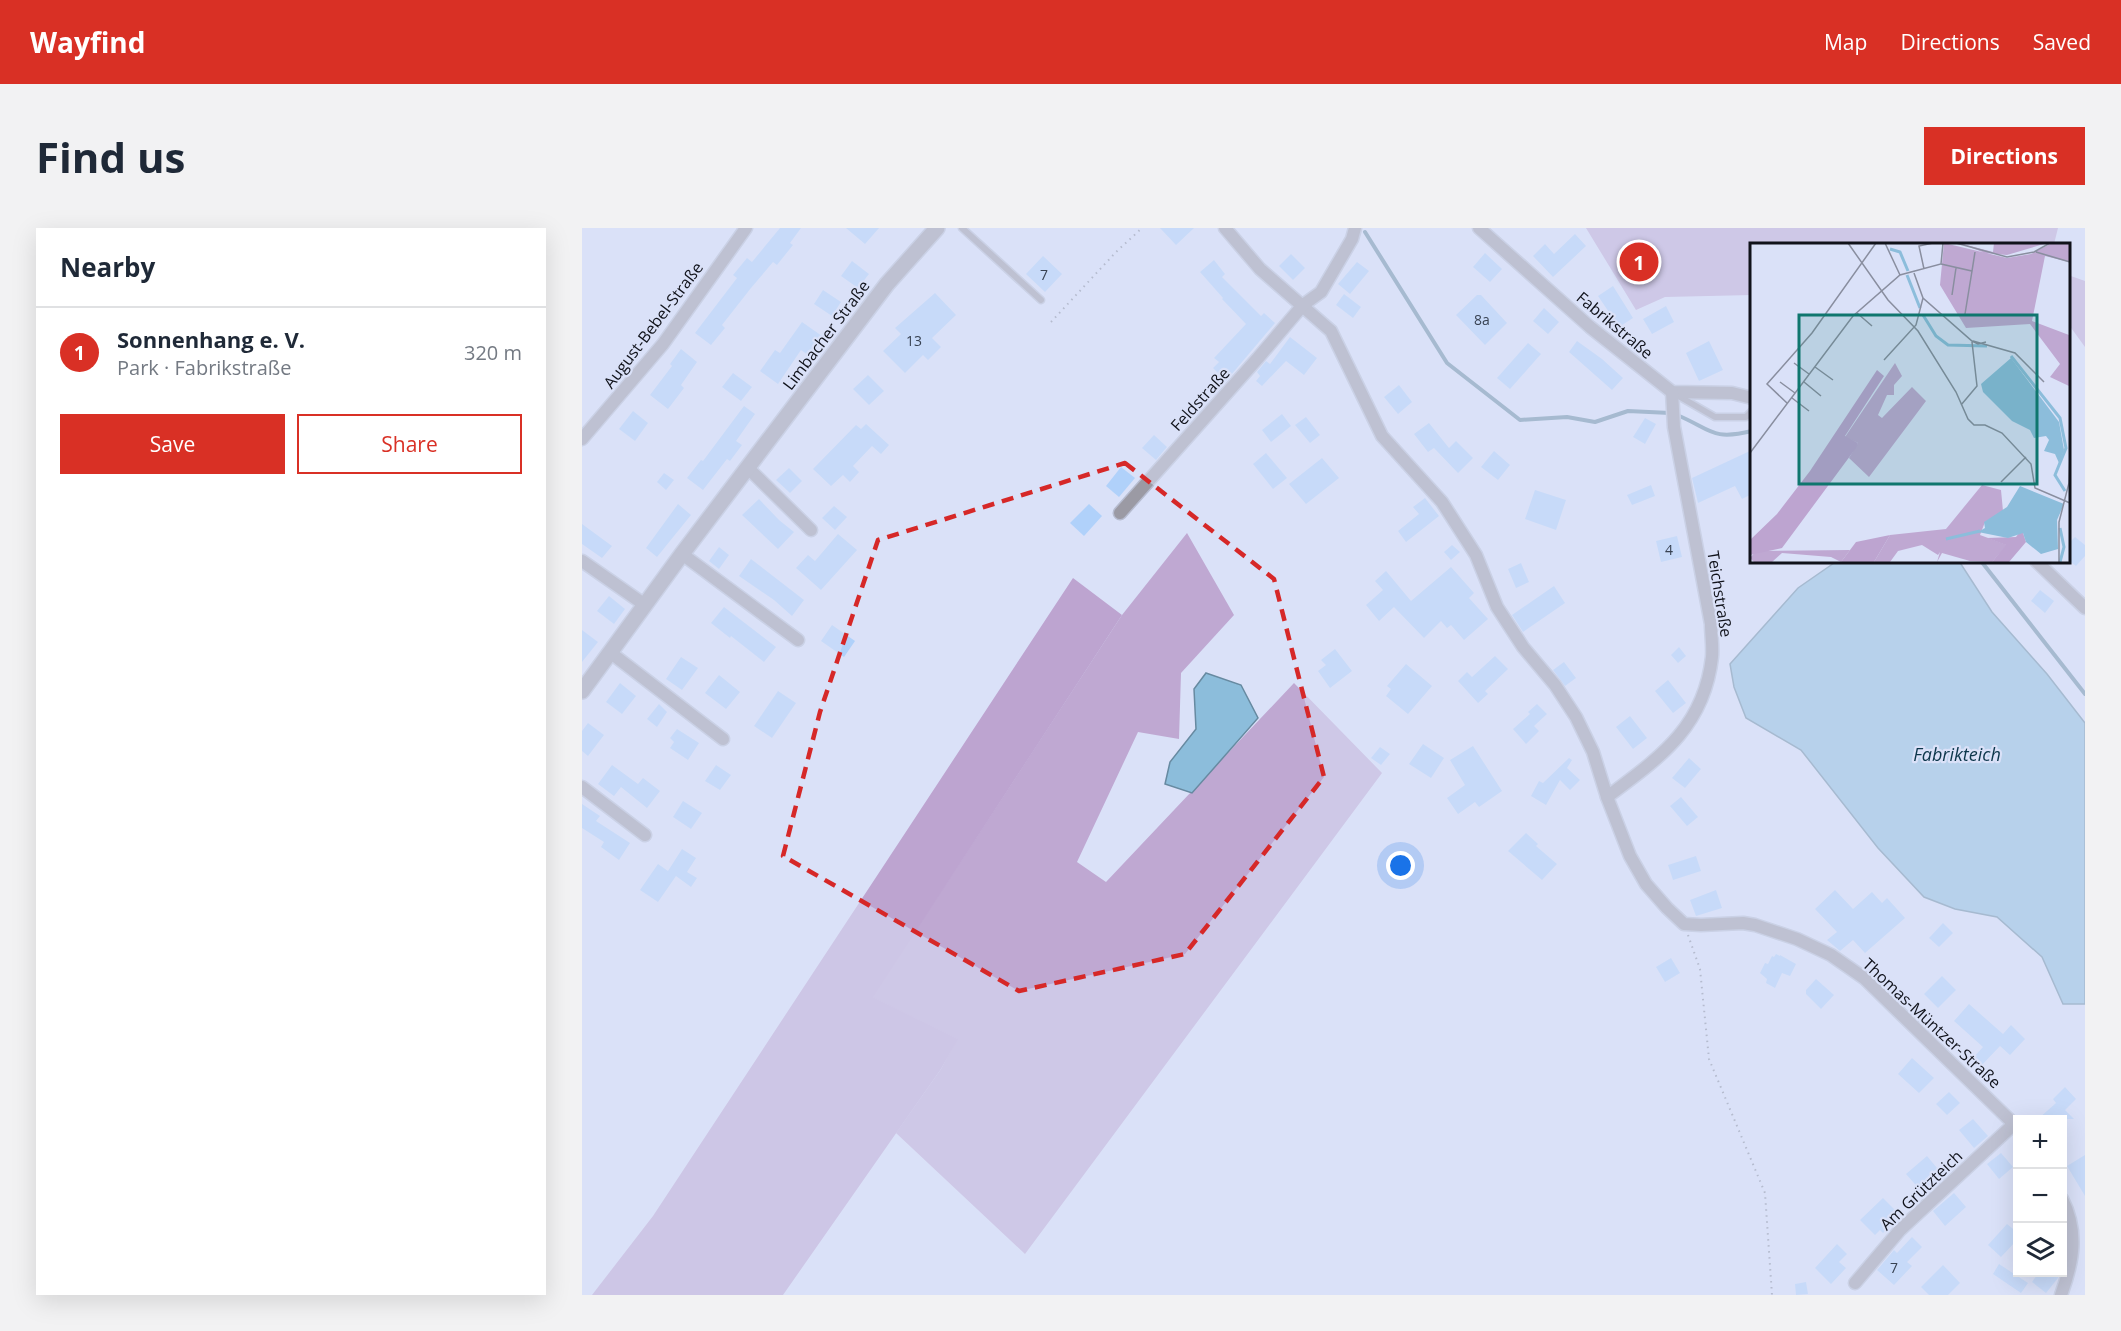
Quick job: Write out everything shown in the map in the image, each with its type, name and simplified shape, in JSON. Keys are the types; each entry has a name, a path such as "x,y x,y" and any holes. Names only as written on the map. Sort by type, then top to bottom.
{"street":[{"name":"August-Bebel-Straße","path":"582,439 663,344 746,228"},
{"name":"Limbacher Straße","path":"582,691 747,467 887,284 937,228"},
{"path":"1225,228 1260,269 1331,331 1382,436 1442,502 1476,555 1497,607 1576,717 1593,752 1607,797 1630,856 1646,884 1684,924"},
{"path":"1303,305 1321,292 1352,239 1355,228"},
{"name":"Fabrikstraße","path":"1479,228 1590,327 1672,392"},
{"name":"Feldstraße","path":"1120,513 1303,305"},
{"path":"1672,392 1732,393 1750,398"},
{"name":"Teichstraße","path":"1607,797 1656,760 1681,735 1697,709 1708,678 1712,655 1711,624 1674,427 1672,392"},
{"path":"747,467 811,530"},
{"path":"682,554 798,640"},
{"path":"582,561 645,605"},
{"path":"2037,562 2085,608"},
{"path":"611,654 723,739"},
{"path":"582,787 645,835"},
{"name":"Thomas-Müntzer-Straße","path":"1684,924 1701,926 1743,923 1755,925 1797,939 1831,955 1864,978 2013,1123"},
{"name":"Am Grützteich","path":"1855,1283 1900,1230 2013,1129"},
{"path":"2061,1295 2073,1257 2073,1235 2067,1215"}],"lane":[{"path":"962,228 1041,300"},
{"path":"1672,392 1715,417 1746,417 1750,413"}],"path":[{"path":"1051,322 1116,252 1143,228"},
{"path":"1684,924 1700,969 1709,1059 1764,1193 1772,1295"}],"highlighted area":[{"path":"1125,463 1274,579 1324,777 1185,954 1019,991 783,856 820,712 878,540"}],"shaded area":[{"path":"1586,228 2058,228 2054,243 1750,243 1750,295 1665,297 1636,310"},
{"path":"2070,276 2085,281 2085,347 2070,326"},
{"path":"1187,533 1234,615 1181,673 1179,739 1138,732 1077,862 1106,882 1294,683 1382,773 1025,1254 896,1133 941,1069 957,1039 872,997 1122,615"},
{"path":"1073,578 1122,615 873,997 958,1039 941,1069 783,1295 592,1295 653,1216"}],"water":[{"name":"Fabrikteich","path":"1836,562 1960,562 1992,612 2047,674 2085,723 2085,1004 2063,1004 2042,957 1997,917 1955,909 1924,897 1878,848 1801,750 1746,718 1734,687 1730,664 1798,588"},
{"path":"1206,673 1241,685 1258,718 1192,793 1165,784 1170,762 1196,729 1194,689"}],"building":[{"path":"780,228 801,228 790,243 793,245 777,265 773,262 751,288 722,325 725,328 711,345 695,333 737,278 733,275 747,258 752,262"},
{"path":"846,228 879,228 865,244"},
{"path":"1160,228 1194,228 1176,245"},
{"path":"1575,234 1586,246 1553,277 1533,256 1545,244 1554,254"},
{"path":"1485,253 1502,269 1490,282 1473,267"},
{"path":"1291,254 1305,268 1293,280 1279,266"},
{"path":"1043,256 1062,274 1045,292 1026,274"},
{"path":"1214,260 1225,274 1222,277 1261,316 1264,313 1275,323 1226,381 1213,368 1219,362 1214,358 1246,324 1200,272"},
{"path":"852,261 869,274 858,288 841,276"},
{"path":"1357,262 1369,271 1350,294 1338,284"},
{"path":"1613,286 1633,318 1619,327 1598,296"},
{"path":"823,290 841,302 832,316 814,304"},
{"path":"935,293 956,315 932,338 941,347 928,360 923,355 905,373 883,351 901,334 895,328"},
{"path":"1344,294 1361,307 1353,318 1336,305"},
{"path":"1477,295 1481,295 1507,323 1485,345 1456,315"},
{"path":"1666,306 1674,322 1652,334 1643,319"},
{"path":"1544,308 1559,322 1548,334 1533,321"},
{"path":"802,322 822,336 808,355 801,350 778,384 760,371 775,350 780,353"},
{"path":"1290,337 1317,358 1304,375 1286,361 1262,386 1256,381 1260,376 1257,372 1266,361 1270,364"},
{"path":"1577,341 1623,378 1612,390 1569,352"},
{"path":"1709,341 1723,370 1699,381 1686,353"},
{"path":"1528,343 1541,354 1510,389 1497,378"},
{"path":"681,349 697,362 681,385 684,388 668,409 650,395 672,366 670,364"},
{"path":"733,373 752,387 741,401 722,387"},
{"path":"868,375 884,391 869,405 853,389"},
{"path":"1399,385 1412,402 1398,414 1384,397"},
{"path":"744,406 755,414 736,441 742,445 730,461 727,459 703,490 687,478 701,460 703,461"},
{"path":"633,411 648,423 635,441 619,429"},
{"path":"1282,414 1291,426 1271,442 1262,430"},
{"path":"1306,417 1320,435 1310,443 1295,425"},
{"path":"1645,418 1656,424 1645,444 1633,437"},
{"path":"1429,423 1449,448 1456,441 1473,458 1458,473 1434,448 1428,452 1414,434"},
{"path":"866,424 889,445 881,454 872,446 853,466 859,472 850,482 843,475 831,486 813,469 856,425 861,429"},
{"path":"1154,435 1167,447 1156,460 1142,448"},
{"path":"1494,451 1510,465 1498,480 1481,467"},
{"path":"1750,451 1750,495 1742,499 1735,486 1698,503 1692,478"},
{"path":"1266,453 1287,478 1273,489 1253,464"},
{"path":"1322,458 1339,478 1306,504 1289,484"},
{"path":"1121,467 1135,478 1119,497 1106,486"},
{"path":"789,468 802,481 790,493 776,480"},
{"path":"664,473 674,480 666,490 657,482"},
{"path":"1651,485 1655,496 1632,505 1627,495"},
{"path":"1535,490 1566,500 1556,530 1525,519"},
{"path":"1425,498 1439,516 1406,542 1398,531 1419,514 1413,507"},
{"path":"759,499 794,532 778,549 742,515"},
{"path":"678,504 691,515 657,557 646,548"},
{"path":"1089,504 1102,516 1084,536 1070,523"},
{"path":"834,506 847,517 835,530 822,518"},
{"path":"582,524 612,546 602,558 582,544"},
{"path":"838,534 857,550 821,590 796,568 808,555 815,561"},
{"path":"1677,536 1682,557 1661,562 1656,541"},
{"path":"2075,537 2085,545 2085,556 2076,566 2070,562 2070,542"},
{"path":"1452,545 1460,552 1451,560 1444,552"},
{"path":"719,547 729,555 719,569 709,561"},
{"path":"751,559 804,600 792,616 774,600 739,576"},
{"path":"1521,563 1529,582 1516,588 1508,569"},
{"path":"1451,567 1474,593 1469,598 1488,619 1464,640 1451,625 1447,628 1441,621 1424,638 1394,607 1379,621 1366,605 1383,590 1375,581 1386,571 1411,601"},
{"path":"1554,586 1565,603 1523,632 1512,615"},
{"path":"2040,590 2054,601 2045,613 2031,601"},
{"path":"609,596 625,609 614,624 597,611"},
{"path":"724,607 776,647 764,662 711,623"},
{"path":"832,625 855,641 844,657 821,641"},
{"path":"582,630 598,642 582,662"},
{"path":"1679,647 1686,656 1678,663 1671,655"},
{"path":"1335,649 1352,671 1330,688 1318,671 1326,665 1321,660"},
{"path":"1495,656 1508,669 1485,691 1488,694 1478,703 1458,681 1467,672 1472,677"},
{"path":"681,657 698,668 682,690 666,679"},
{"path":"1564,662 1576,678 1565,686 1553,670"},
{"path":"1406,664 1432,686 1408,714 1386,696 1391,689 1387,686"},
{"path":"719,675 740,692 726,709 705,693"},
{"path":"1668,680 1686,703 1673,713 1655,691"},
{"path":"620,683 636,696 622,714 606,702"},
{"path":"778,691 796,703 772,738 754,726"},
{"path":"659,704 667,712 657,727 647,719"},
{"path":"1537,704 1547,714 1534,726 1539,731 1526,744 1513,729 1530,714 1528,712"},
{"path":"1630,716 1647,738 1633,749 1616,727"},
{"path":"588,723 604,735 588,756 582,751 582,731"},
{"path":"677,729 699,743 688,760 670,748 674,742 670,738"},
{"path":"1423,744 1444,758 1431,778 1409,764"},
{"path":"1473,746 1502,791 1479,807 1475,802 1458,814 1447,798 1465,785 1450,760"},
{"path":"1380,747 1390,754 1381,765 1371,758"},
{"path":"1569,758 1572,760 1567,768 1580,780 1570,790 1560,780 1546,805 1531,796 1539,781 1543,783"},
{"path":"1689,758 1701,769 1685,788 1672,778"},
{"path":"612,765 638,784 643,778 660,791 647,808 621,787 614,796 598,784"},
{"path":"716,765 731,775 720,790 705,781"},
{"path":"1681,797 1698,817 1687,826 1670,806"},
{"path":"683,801 702,813 691,829 673,817"},
{"path":"582,804 600,816 596,821 630,843 619,860 601,847 604,842 582,828"},
{"path":"1526,833 1538,844 1536,846 1557,864 1542,880 1508,851"},
{"path":"682,849 696,858 687,872 697,878 691,887 676,876 658,902 640,890 658,864 668,871"},
{"path":"1696,856 1701,871 1673,880 1668,865"},
{"path":"1716,890 1722,908 1696,916 1690,900"},
{"path":"1835,890 1853,909 1872,892 1882,903 1887,898 1905,918 1865,953 1853,940 1840,951 1827,940 1837,932 1815,909"},
{"path":"1943,923 1953,933 1939,947 1929,938"},
{"path":"1776,954 1796,964 1790,976 1782,973 1775,988 1766,983 1767,979 1760,973 1765,963 1768,964 1772,956"},
{"path":"1671,958 1680,973 1665,982 1656,967"},
{"path":"1942,976 1956,990 1938,1008 1924,994"},
{"path":"1816,979 1834,995 1821,1009 1806,994 1806,990"},
{"path":"1969,1004 2003,1034 2011,1025 2025,1039 2010,1055 2000,1046 1980,1067 1972,1059 1983,1047 1954,1021"},
{"path":"1912,1058 1934,1078 1919,1093 1898,1074"},
{"path":"2065,1087 2076,1099 2065,1110 2074,1119 2067,1119 2067,1115 2042,1115 2056,1103 2053,1099"},
{"path":"1949,1092 1960,1103 1947,1115 1936,1104"},
{"path":"1973,1119 1988,1136 1974,1148 1959,1130"},
{"path":"2001,1153 2013,1167 1999,1179 1987,1164"},
{"path":"2085,1155 2085,1196 2067,1166"},
{"path":"1927,1156 1942,1174 1921,1191 1906,1174"},
{"path":"1954,1193 1966,1207 1945,1226 1933,1211"},
{"path":"1883,1198 1895,1210 1890,1214 1896,1220 1883,1233 1880,1230 1875,1235 1860,1220"},
{"path":"2007,1224 2013,1229 2013,1244 2001,1257 1988,1245"},
{"path":"1912,1237 1922,1247 1907,1262 1912,1266 1894,1285 1877,1270 1894,1250 1897,1253"},
{"path":"1837,1244 1847,1254 1839,1262 1846,1268 1831,1284 1815,1268"},
{"path":"1999,1264 2013,1273 2013,1277 2019,1277 2028,1283 2021,1293 1993,1274"},
{"path":"1943,1265 1960,1283 1948,1295 1929,1295 1921,1287"},
{"path":"2036,1277 2058,1277 2046,1293 2032,1282"},
{"path":"1806,1282 1808,1294 1796,1295 1795,1284"}],"waterway":[{"path":"1365,232 1447,363 1520,420 1567,417 1595,422 1628,411 1670,413"},
{"path":"1677,415 1719,434 1750,431"},
{"path":"1982,562 2085,694"}],"place":[{"name":"Sonnenhang e. V.","path":"1639,262"}]}
